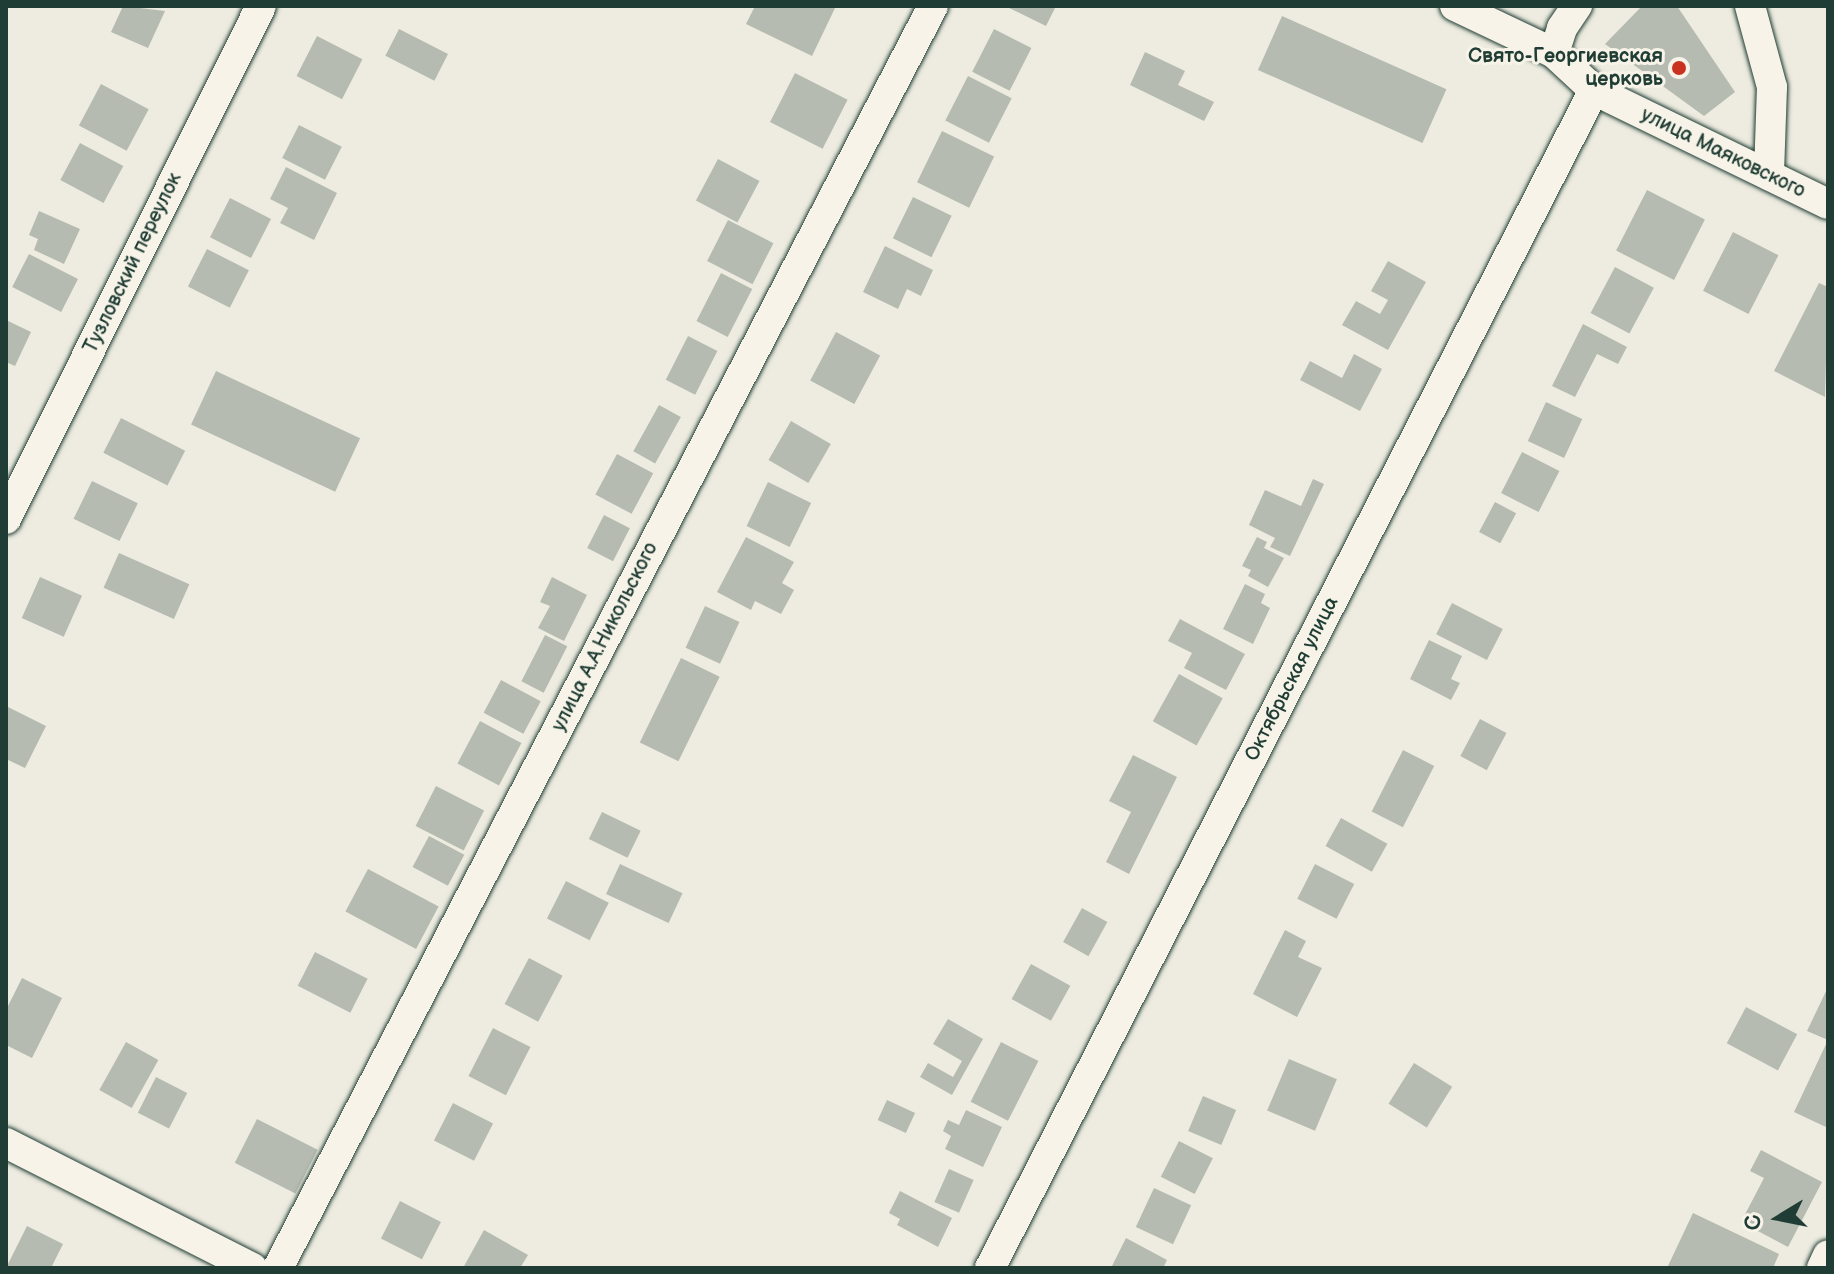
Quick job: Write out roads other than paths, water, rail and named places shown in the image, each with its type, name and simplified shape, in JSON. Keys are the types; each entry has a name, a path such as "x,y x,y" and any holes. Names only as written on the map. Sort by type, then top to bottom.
{"street":[{"name":"Тузловский переулок","path":"6,519 261,6"},
{"name":"улица А.А.Никольского","path":"278,1268 933,6"},
{"name":"улица Маяковского","path":"1455,6 1554,53 1594,90 1828,204"},
{"path":"1554,53 1562,28 1577,6"},
{"path":"1750,6 1772,87 1769,175"},
{"name":"Октябрьская улица","path":"990,1268 1594,90"},
{"path":"6,1143 252,1268"},
{"path":"1822,1268 1828,1255"}],"place":[{"name":"Свято-Георгиевская церковь","path":"1679,68"}]}
